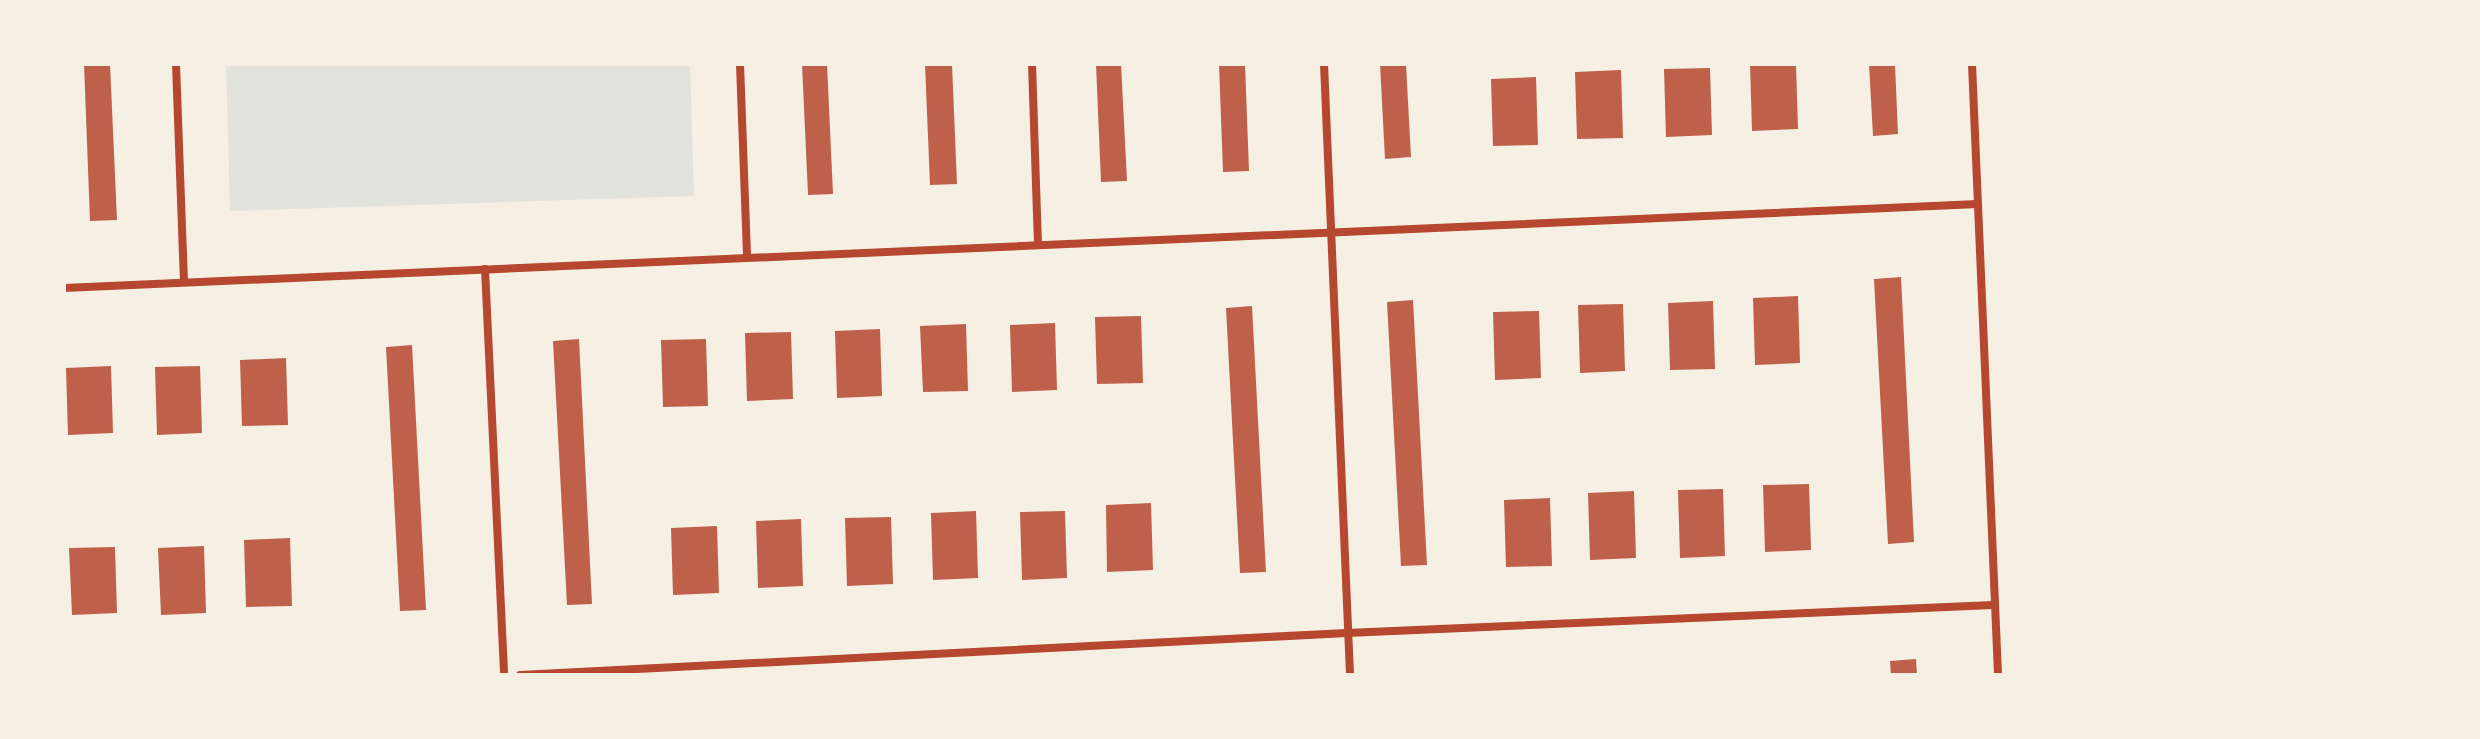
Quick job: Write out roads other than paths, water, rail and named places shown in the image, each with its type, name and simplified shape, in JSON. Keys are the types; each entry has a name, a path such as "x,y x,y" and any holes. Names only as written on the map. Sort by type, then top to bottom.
{"street":[{"path":"176,64 184,282"},
{"path":"740,64 747,258"},
{"path":"1032,64 1038,245"},
{"path":"1324,64 1350,675"},
{"path":"1972,64 1998,675"},
{"path":"64,288 1978,204"},
{"path":"485,269 504,675"},
{"path":"520,675 1347,633 1993,605"}]}
